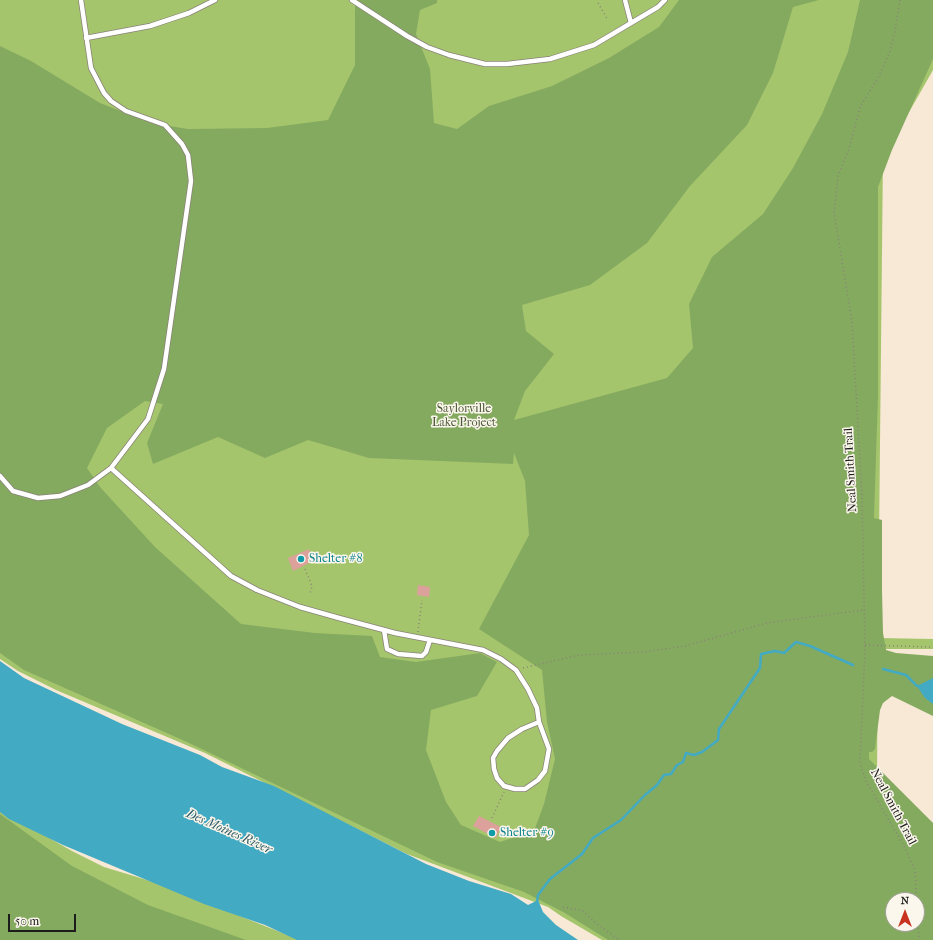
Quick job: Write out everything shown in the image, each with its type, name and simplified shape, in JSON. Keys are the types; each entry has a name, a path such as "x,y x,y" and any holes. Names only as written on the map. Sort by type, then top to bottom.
{"lane":[{"path":"0,476 13,491 38,498 60,496 88,485 111,468 148,419 164,369 191,181 191,168 182,144 165,125 126,111 111,101 104,93 91,68 81,0"},
{"path":"86,38 150,26 190,13 215,0"},
{"path":"352,0 407,36 427,47 449,55 485,64 507,64 550,59 594,45 658,7 665,0"},
{"path":"625,0 631,23"},
{"path":"111,468 240,582 300,607 384,630 483,650 501,659 516,670 528,689 537,708 539,722 549,749 545,771 538,780 525,789 506,787 497,778 493,758 497,751 513,735 522,729 539,722"},
{"path":"384,630 387,649 398,654 422,656 426,652 430,640"}],"path":[{"name":"Neal Smith Trail","path":"900,0 890,51 879,76 860,107 849,149 838,176 834,212 852,322 862,496 863,610 865,645 864,699 860,763 866,781 904,846 914,870 919,940"},
{"path":"598,3 608,20"},
{"path":"305,569 312,586 310,594"},
{"path":"417,637 422,600"},
{"path":"516,670 579,655 643,652 685,646 767,622 863,610"},
{"path":"865,645 933,647"},
{"path":"492,818 506,787"},
{"path":"564,906 584,911 596,923 619,940"}],"green space":[{"name":"Saylorville Lake Project","path":"0,0 933,0 933,70 900,128 883,153 878,638 933,639 933,649 878,649 877,775 917,892 885,892 885,932 925,932 925,916 933,940 602,940 548,907 407,854 205,753 56,690 18,671 0,659"},
{"name":"Saylorville Lake Project","path":"355,0 437,0 437,3 420,10 416,34 430,69 434,123 457,129 489,106 552,86 609,58 659,27 679,0 819,0 793,7 773,73 747,125 690,186 647,243 590,285 522,305 526,331 554,354 525,391 514,420 667,378 693,348 689,304 712,257 763,214 793,168 822,114 848,52 860,0 933,0 933,59 892,150 878,187 878,396 874,518 882,520 883,633 886,650 896,653 933,656 933,716 892,696 883,703 880,710 875,749 872,752 869,752 869,759 933,823 933,940 608,940 565,913 524,892 437,862 187,742 24,670 0,653 0,46 31,61 100,103 151,123 188,129 267,128 328,120 355,65","holes":["145,401 163,404 147,443 153,464 218,437 265,458 308,440 369,458 513,464 514,453 525,481 529,535 479,629 542,670 547,722 555,759 544,804 534,831 500,842 461,825 446,802 426,750 431,710 477,696 497,662 480,653 416,662 380,657 372,636 315,633 241,624 155,547 100,487 87,468 107,428"]},
{"path":"0,810 72,851 104,867 157,883 300,940 0,940"},
{"path":"0,814 72,866 148,905 246,940 0,940"}],"water":[{"name":"Des Moines River","path":"0,661 24,678 122,724 200,755 222,767 274,786 426,864 469,881 511,894 528,905 538,900 543,912 556,925 578,940 297,940 265,925 204,904 63,845 9,819 0,812"},
{"path":"933,678 933,704 925,698 917,686"}],"building":[{"name":"Shelter #8","path":"309,549 313,561 293,571 288,558"},
{"path":"418,585 430,587 429,597 417,595"},
{"name":"Shelter #9","path":"479,816 501,827 496,838 473,826"}],"waterway":[{"path":"537,902 538,895 550,879 582,854 593,838 621,820 657,785 664,775 671,774 677,765 683,762 686,753 694,755 702,752 718,740 719,729 760,668 761,654 775,651 784,653 796,642 810,646 853,665"},
{"path":"883,669 906,675 917,686 919,686"}],"place":[{"name":"Shelter #8","path":"301,559"},
{"name":"Shelter #9","path":"492,833"}]}
